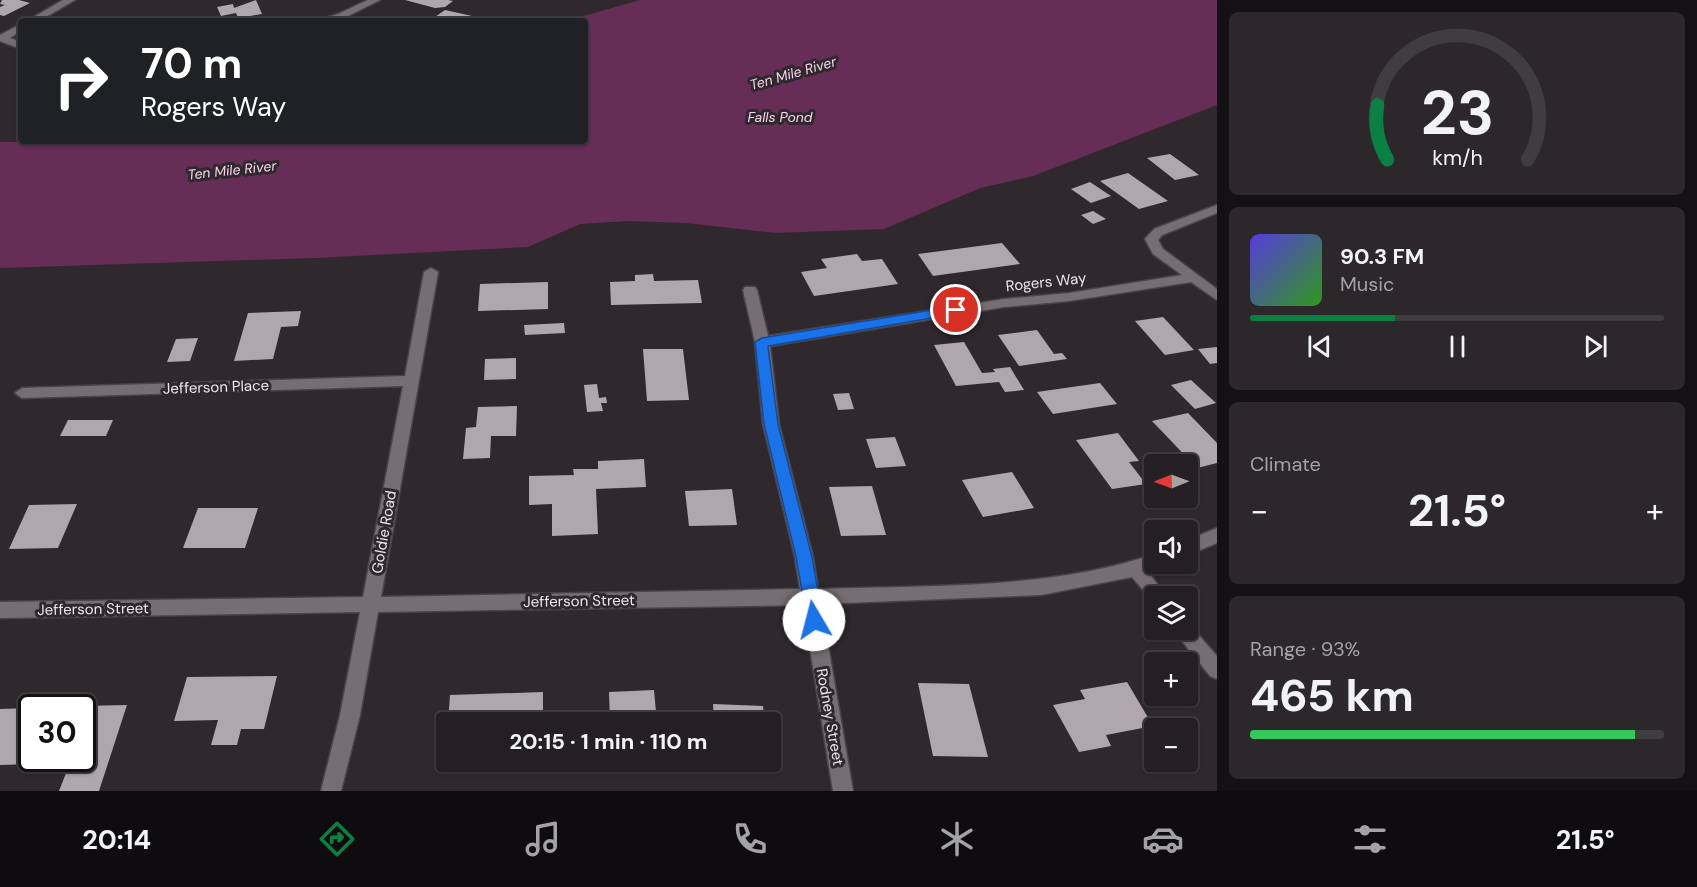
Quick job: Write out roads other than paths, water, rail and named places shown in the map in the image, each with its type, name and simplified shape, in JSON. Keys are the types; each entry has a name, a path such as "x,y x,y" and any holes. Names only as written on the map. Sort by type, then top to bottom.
{"street":[{"path":"37,18 70,0"},
{"path":"333,18 375,0"},
{"path":"18,29 2,38 18,45"},
{"path":"1217,209 1158,232 1151,239 1158,251 1217,296"},
{"name":"Goldie Road","path":"331,791 350,715 431,272"},
{"name":"Rogers Way","path":"762,342 1004,303 1069,297 1192,278"},
{"name":"Rodney Street","path":"750,290 762,342 771,424 804,557 843,791"},
{"name":"Jefferson Place","path":"22,393 411,381"},
{"path":"1198,544 1217,536"},
{"name":"Jefferson Street","path":"0,610 811,596 1041,588 1144,566"},
{"path":"1136,569 1149,586"},
{"path":"1193,640 1217,670"}],"water":[{"name":"Falls Pond","path":"640,0 1217,0 1217,105 1033,176 980,188 884,229 775,233 686,223 628,221 580,224 528,247 315,258 0,268 0,142 18,142 18,144 588,144 588,18 577,18"}],"water label":[{"name":"Ten Mile River","path":"793,73"},
{"name":"Ten Mile River","path":"232,170"}]}
